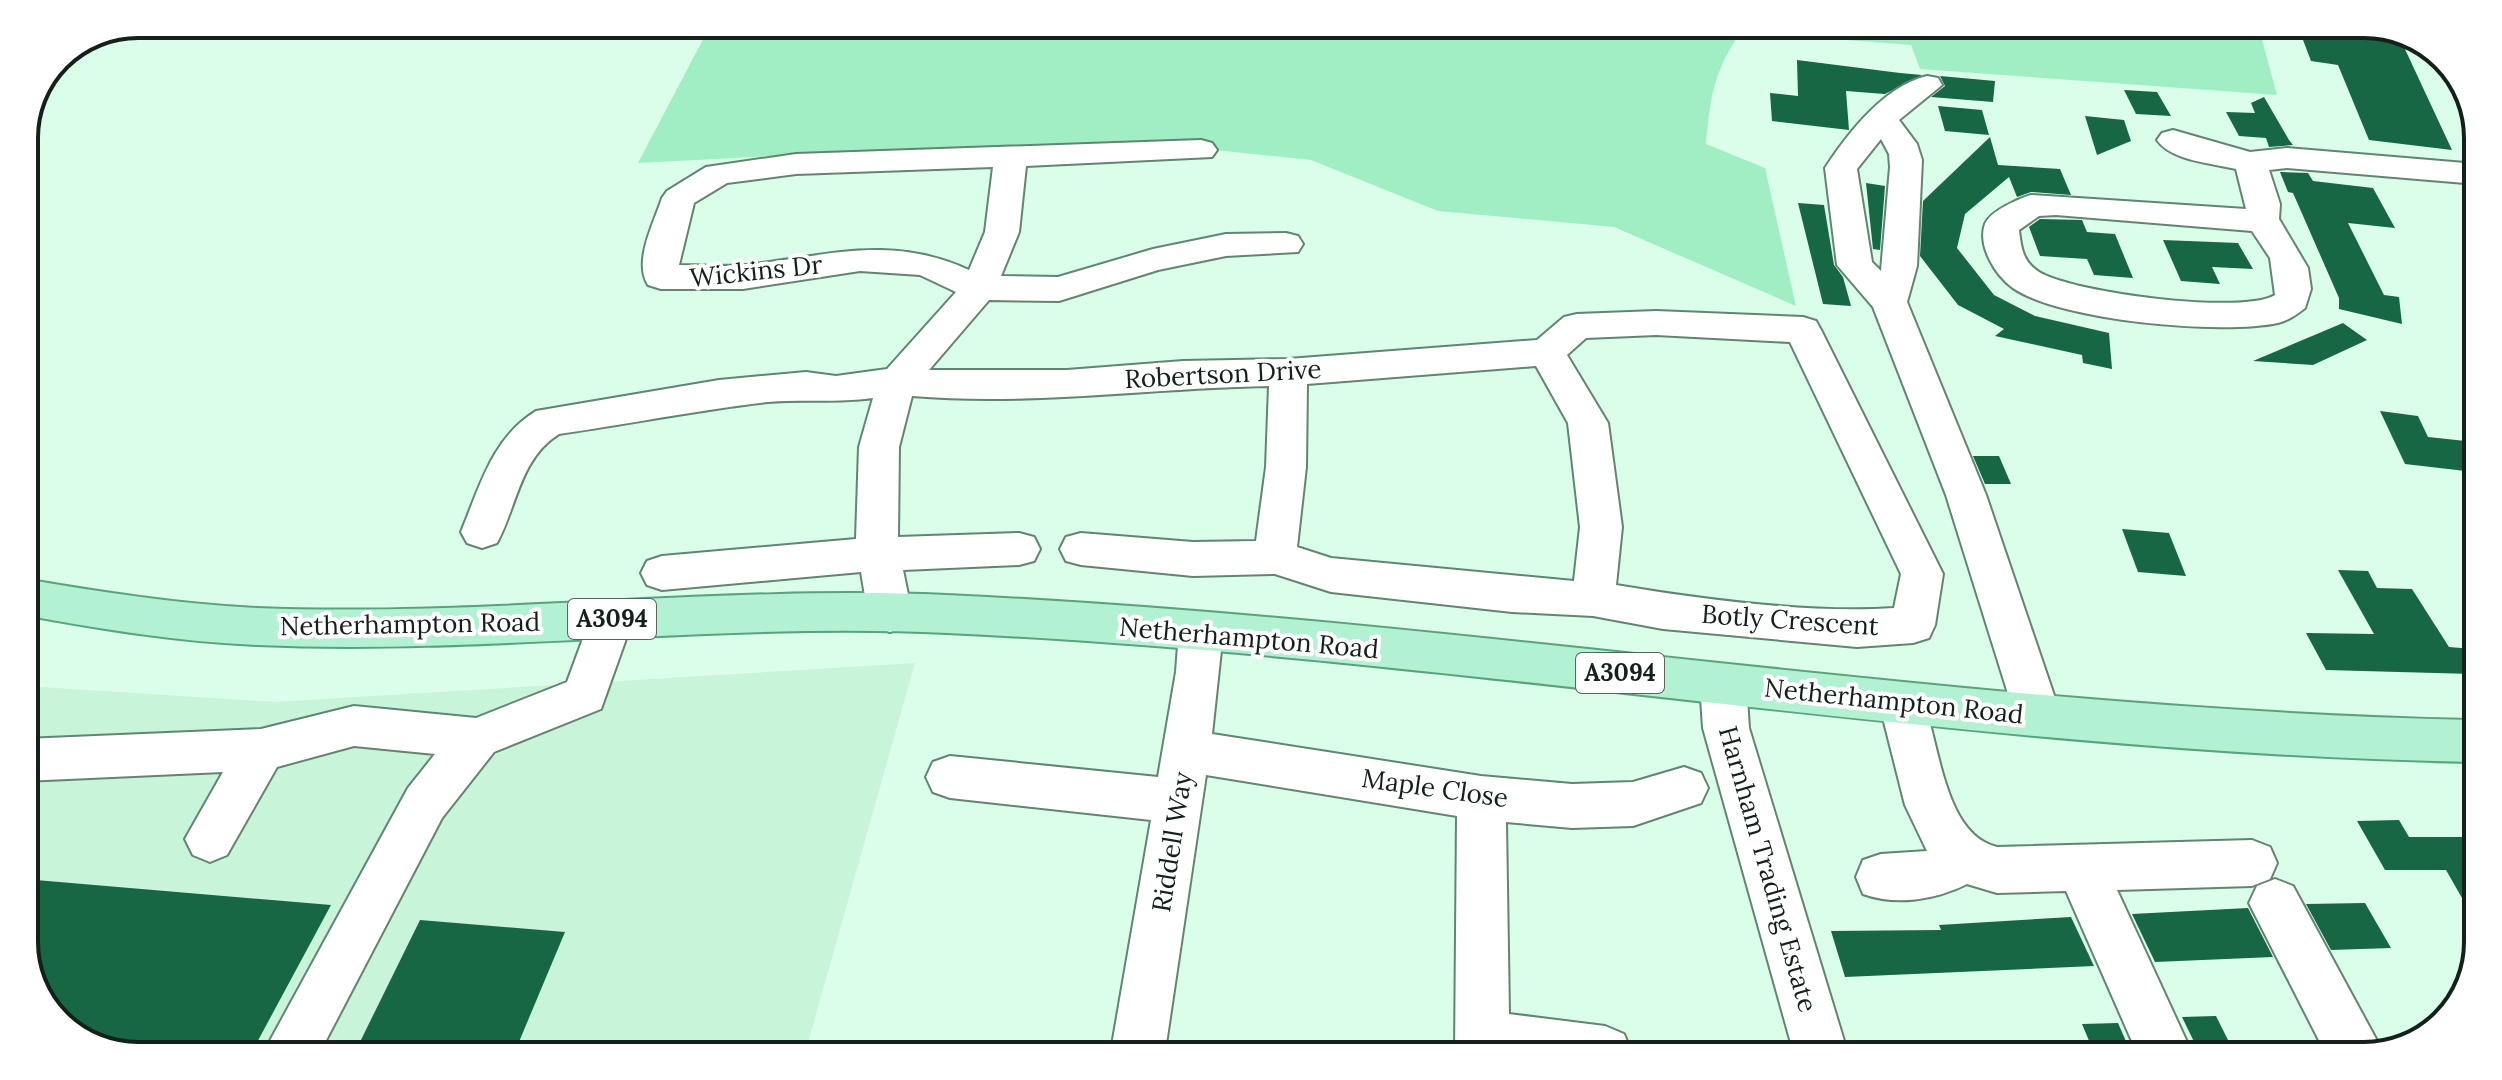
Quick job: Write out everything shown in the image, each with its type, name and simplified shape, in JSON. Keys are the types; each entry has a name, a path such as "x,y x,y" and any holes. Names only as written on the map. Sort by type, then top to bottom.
{"main road":[{"name":"Netherhampton Road","path":"38,600 93,611 262,626 405,628 611,619 938,614 1201,632 2038,716 2464,741"}],"street":[{"path":"1927,85 1880,119 1841,168 1855,265 1889,302 1966,495 2038,716"},
{"path":"1880,119 1904,153 1906,171 1901,205 1899,280 1889,302"},
{"path":"2173,140 2196,150 2250,162 2287,158 2464,173"},
{"path":"890,614 878,554 879,447 898,381 979,288 1002,232 1011,157 1201,150"},
{"name":"Wickins Dr","path":"979,288 926,264 860,260 743,277 689,280 661,277 661,256 679,198 718,174 796,164 1011,157"},
{"path":"2250,162 2263,204 2262,221 2273,234 2296,281 2292,300 2276,311 2251,314 2078,303 2061,298 2011,266 1998,238 2001,226 2031,206 2056,205 2262,221"},
{"path":"979,288 1059,289 1167,257 1226,245 1286,244"},
{"name":"Botly Crescent","path":"1081,549 1193,559 1275,557 1331,575 1512,595 1593,599 1663,611 1857,629 1913,625 1922,574 1803,330 1656,323 1577,326 1547,352"},
{"path":"1547,352 1588,423 1601,527 1593,599"},
{"name":"Robertson Drive","path":"482,532 512,456 532,432 550,421 675,404 719,394 806,385 836,390 898,381 957,386 1288,372 1547,352"},
{"path":"1275,557 1286,467 1288,372"},
{"path":"662,573 878,554 1019,549"},
{"path":"38,759 261,750 354,726 477,738 585,695 611,619"},
{"name":"Riddell Way","path":"1140,1042 1180,801 1199,672 1201,632"},
{"name":"Harnham Trading Estate","path":"1723,683 1726,728 1818,1042"},
{"path":"1902,702 1932,806 1947,840 1965,860 1997,870 2081,868 2263,883 2349,1042"},
{"path":"296,1042 425,803 477,738"},
{"path":"210,839 261,750"},
{"name":"Maple Close","path":"1186,751 1481,798 1572,806 1633,804 1684,788"},
{"path":"950,777 1075,802 1180,801"},
{"path":"1481,798 1482,1042"},
{"path":"1881,877 1936,874 1965,860"},
{"path":"2081,868 2160,1042"}],"shaded area":[{"path":"915,663 808,1042 138,1042 119,1040 88,1029 63,1008 48,986 38,948 38,687 274,702"}],"green space":[{"path":"704,38 1737,38 1715,85 1706,144 1765,168 1796,306 1614,227 1438,211 1311,160 1187,147 943,147 638,163"},
{"path":"1819,38 2262,38 2277,95 1920,69 1911,45"}],"building":[{"path":"2302,38 2364,38 2404,47 2452,150 2369,140 2338,65 2311,61"},
{"path":"1797,60 1922,75 1885,94 1846,91 1849,130 1772,121 1770,93 1798,96"},
{"path":"1940,76 1995,81 1993,102 1931,97 1945,86"},
{"path":"2124,90 2157,92 2171,116 2136,114"},
{"path":"2264,97 2293,145 2269,147 2266,138 2239,136 2226,112 2255,113 2251,103"},
{"path":"1938,106 1982,110 1989,135 1945,131"},
{"path":"2085,116 2124,120 2131,141 2097,155"},
{"path":"1990,137 1998,165 2060,169 2071,195 2031,192 2017,197 2009,177 1965,214 1957,248 1994,295 2035,316 2109,333 2112,369 2083,363 2082,355 1995,336 2004,329 1958,305 1920,256 1923,201"},
{"path":"2280,172 2308,173 2313,181 2373,188 2395,228 2348,223 2384,295 2399,297 2402,324 2339,309 2339,298 2293,193 2288,192"},
{"path":"1866,183 1885,186 1880,250 1873,249"},
{"path":"1798,203 1824,205 1834,265 1843,277 1851,306 1823,304"},
{"path":"2040,219 2082,220 2087,232 2115,234 2133,278 2094,275 2087,259 2040,256 2029,227"},
{"path":"2163,240 2238,243 2253,269 2212,267 2220,284 2181,281"},
{"path":"2343,323 2367,340 2313,365 2253,361"},
{"path":"2380,411 2418,416 2428,437 2464,441 2464,471 2405,464"},
{"path":"1973,456 1999,456 2011,484 1985,484"},
{"path":"2122,529 2169,533 2186,576 2138,572"},
{"path":"2338,570 2368,571 2377,588 2412,589 2449,647 2464,648 2464,674 2326,670 2306,633 2374,634"},
{"path":"2399,820 2409,837 2464,837 2464,902 2446,870 2385,870 2357,821"},
{"path":"38,880 331,905 257,1042 138,1042 100,1034 88,1029 63,1008 48,986 40,961"},
{"path":"2365,903 2391,948 2331,950 2306,904"},
{"path":"2248,908 2273,957 2155,962 2132,914"},
{"path":"2071,917 2094,966 1845,977 1831,931 1941,930 1939,925"},
{"path":"420,920 565,932 519,1042 360,1042"},
{"path":"2216,1016 2229,1042 2194,1042 2182,1017"},
{"path":"2118,1023 2126,1042 2090,1042 2082,1024"}]}
